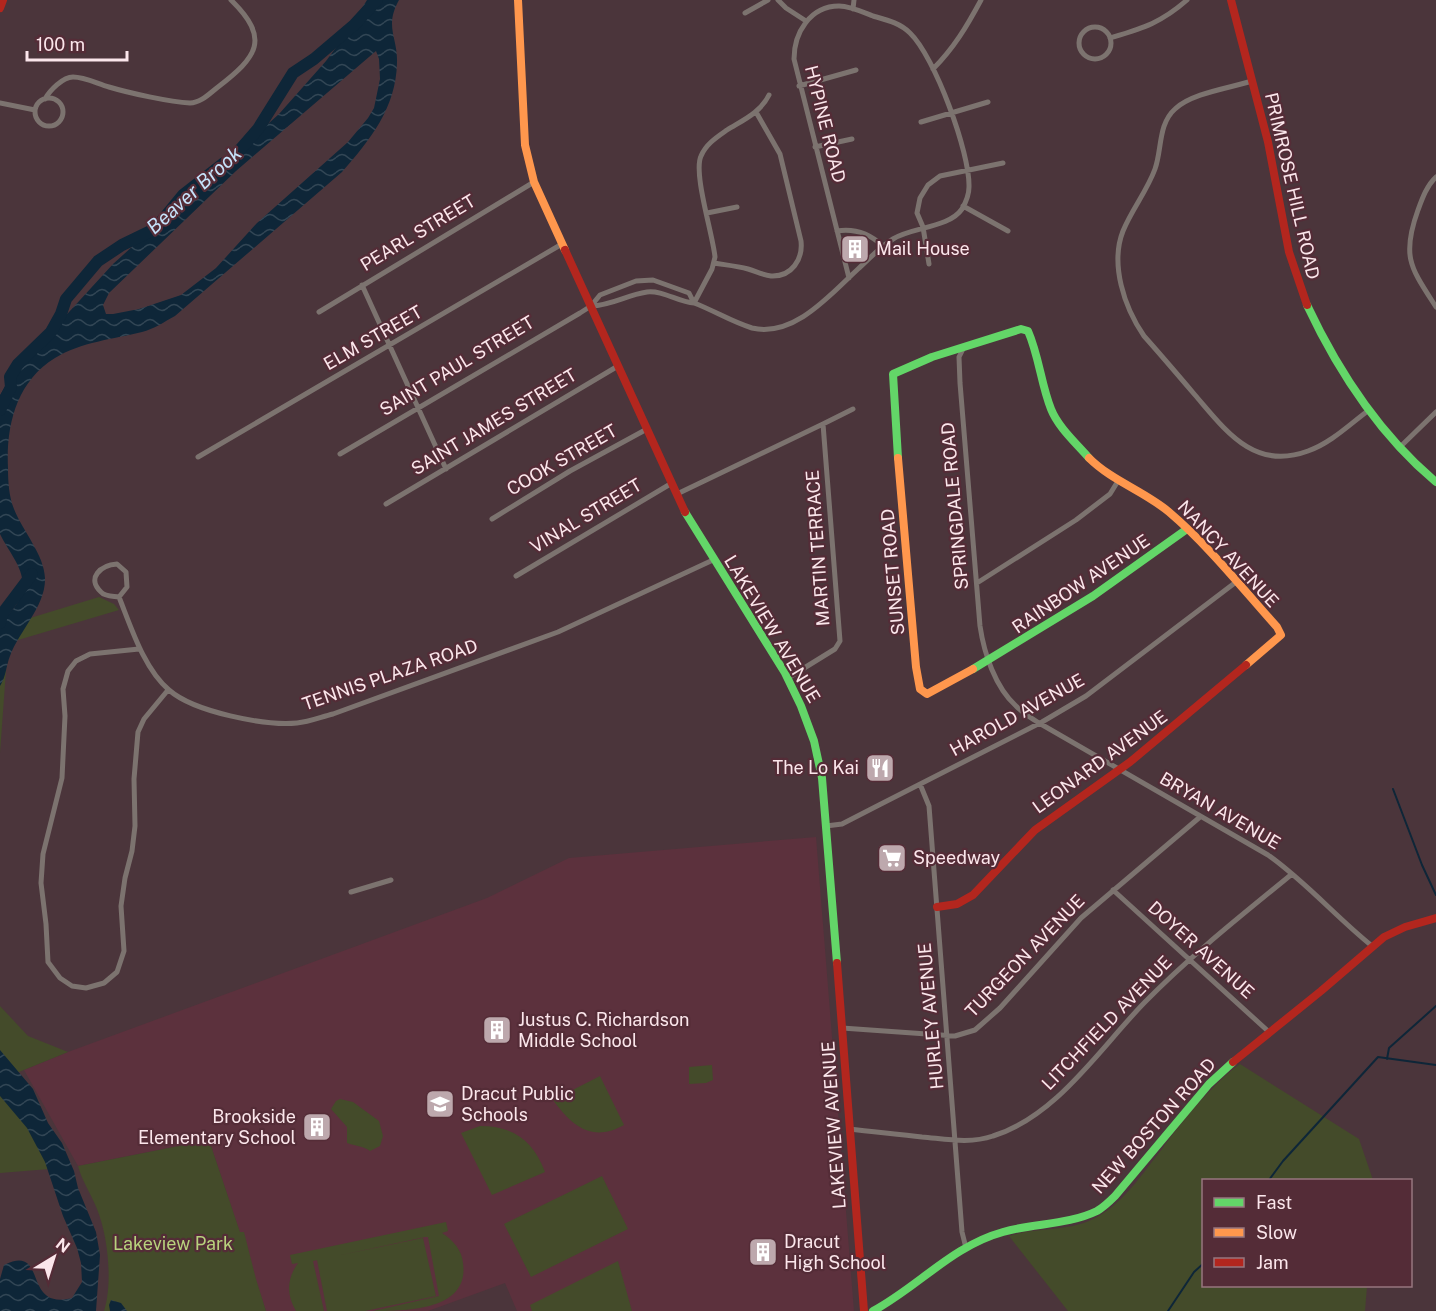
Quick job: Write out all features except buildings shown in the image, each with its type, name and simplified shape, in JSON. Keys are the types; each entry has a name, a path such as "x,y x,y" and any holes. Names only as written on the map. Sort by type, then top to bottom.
{"street":[{"path":"0,8 3,0"},
{"path":"45,99 55,100 60,105 62,114 58,123 49,126 41,124 36,117 35,110 50,92 62,82 74,77 120,90 185,102 197,102 244,66 254,49 255,37 252,26 231,0"},
{"name":"LAKEVIEW AVENUE","path":"518,0 525,145 534,182 677,494 713,560 788,678 803,706 816,744 822,778 864,1311"},
{"path":"745,13 768,0"},
{"path":"591,306 607,306 649,292 694,303 751,327 767,330 785,326 820,304 884,246 899,236 950,219 963,206 969,192 967,171 952,113 945,93 917,40 906,29 893,22 838,6 818,12 806,21 778,0"},
{"path":"853,9 854,0"},
{"path":"933,69 949,54 961,37 981,0"},
{"path":"1110,38 1164,19 1187,0"},
{"name":"PRIMROSE HILL ROAD","path":"1231,0 1268,143 1283,225 1296,278 1304,298 1369,410 1420,469 1436,482"},
{"name":"HYPINE ROAD","path":"806,21 794,52 794,64 849,278"},
{"path":"1093,27 1106,31 1110,38 1111,45 1100,58 1087,56 1080,46 1082,34 1093,27"},
{"path":"799,86 856,70"},
{"path":"1252,81 1187,100 1172,111 1167,119 1154,172 1119,243 1119,270 1128,305 1144,336 1224,430 1242,445 1253,450 1264,454 1288,456 1311,450 1369,410"},
{"path":"694,303 714,263 714,251 699,167 701,156 708,145 719,135 761,108 769,95"},
{"path":"921,122 988,102"},
{"path":"0,103 35,110"},
{"path":"714,263 744,268 768,276 777,276 794,267 801,255 801,240 781,158 777,146 756,112"},
{"path":"815,147 852,139"},
{"path":"929,264 923,227 916,213 920,198 928,185 940,176 1003,163"},
{"path":"1436,177 1422,198 1410,233 1408,254 1415,272 1436,308"},
{"name":"PEARL STREET","path":"319,312 534,182"},
{"path":"963,206 1008,231"},
{"path":"707,213 737,207"},
{"path":"837,231 859,231 884,246"},
{"name":"ELM STREET","path":"198,457 562,244"},
{"path":"591,306 600,295 618,287 636,281 653,280 689,293 694,303"},
{"path":"362,285 446,469"},
{"name":"SAINT PAUL STREET","path":"340,454 591,306"},
{"name":"NANCY AVENUE","path":"964,347 1021,329 1028,331 1052,410 1065,431 1091,460 1118,481 1167,510 1236,582 1277,627 1281,635"},
{"name":"SUNSET ROAD","path":"964,347 932,357 894,374 893,394 920,689 927,694 988,662"},
{"name":"SPRINGDALE ROAD","path":"964,347 959,357 960,383 976,583 984,652 998,681 1015,705 1039,723"},
{"name":"SAINT JAMES STREET","path":"386,504 618,366"},
{"path":"677,494 853,410"},
{"path":"1400,447 1436,412"},
{"name":"MARTIN TERRACE","path":"788,678 835,649 840,641 823,424"},
{"name":"COOK STREET","path":"492,519 570,471 647,429"},
{"path":"976,583 1076,520 1110,494 1118,481"},
{"name":"VINAL STREET","path":"516,576 672,483"},
{"name":"RAINBOW AVENUE","path":"988,662 1051,624 1187,529"},
{"name":"TENNIS PLAZA ROAD","path":"120,597 139,648 168,690 187,702 240,717 296,723 310,721 558,632 713,560"},
{"name":"TENNIS PLAZA ROAD","path":"117,564 126,573 127,587 120,597 108,596 101,592 96,582 97,572 105,565 117,564"},
{"name":"HAROLD AVENUE","path":"826,826 842,824 1039,723 1086,696 1236,582"},
{"name":"LEONARD AVENUE","path":"937,907 957,904 973,896 1035,830 1119,770 1186,718 1281,635"},
{"path":"139,648 90,654 76,661 68,671 63,689 65,716 62,777 44,848 41,883 48,962 60,978 72,986 86,988 104,983 117,972 124,951 121,906 135,826 134,779 138,732 144,719 168,690"},
{"name":"BRYAN AVENUE","path":"1039,723 1200,818 1268,855 1372,946"},
{"name":"HURLEY AVENUE","path":"920,784 929,806 962,1232 966,1248"},
{"name":"TURGEON AVENUE","path":"842,1028 960,1036 979,1026 1000,1008 1081,918 1200,818"},
{"name":"LITCHFIELD AVENUE","path":"849,1129 968,1142 994,1136 1028,1119 1056,1099 1144,1003 1190,960 1292,874"},
{"path":"351,892 391,880"},
{"name":"DOYER AVENUE","path":"1113,890 1269,1032"},
{"name":"NEW BOSTON ROAD","path":"873,1311 894,1300 944,1261 966,1248 1002,1232 1073,1219 1099,1210 1115,1196 1209,1084 1242,1053 1321,991 1372,946 1393,932 1436,918"}],"shaded area":[{"name":"Dracut Public Schools","path":"816,837 854,1311 517,1311 505,1283 428,1311 266,1311 209,1140 78,1166 24,1070 487,898 569,858"}],"green space":[{"path":"99,597 114,604 119,610 8,643 0,753 0,633 4,626"},
{"path":"0,1006 28,1036 68,1052 14,1074 0,1053"},
{"path":"1240,1064 1359,1139 1373,1179 1202,1179 1202,1287 1367,1287 1365,1311 1068,1311 1009,1236 1081,1224 1112,1207 1138,1179 1198,1104"},
{"path":"712,1065 713,1080 706,1083 689,1084 689,1067"},
{"path":"0,1067 62,1168 0,1173"},
{"path":"600,1076 624,1125 613,1130 592,1132 575,1124 553,1100"},
{"path":"340,1099 353,1102 379,1121 383,1136 380,1146 370,1151 347,1143 347,1127 331,1109"},
{"path":"480,1126 502,1129 520,1137 534,1151 545,1172 492,1195 461,1133"},
{"name":"Lakeview Park","path":"209,1140 240,1232 244,1232 266,1311 104,1311 109,1274 104,1232 97,1209 78,1166"},
{"path":"602,1176 628,1229 531,1277 504,1224"},
{"path":"446,1222 448,1231 442,1233 456,1246 463,1263 462,1279 456,1291 446,1299 433,1305 417,1308 373,1311 439,1296 428,1237 425,1237 313,1261 324,1311 296,1311 289,1287 298,1263 292,1264 290,1255"},
{"path":"423,1238 436,1296 365,1311 327,1311 317,1260"},
{"path":"618,1261 632,1311 532,1311 530,1305"}],"water":[{"path":"367,0 399,0 392,18 397,63 392,95 380,122 342,172 175,316 146,331 87,345 65,353 42,368 22,392 9,436 9,489 18,518 41,560 45,578 37,608 14,647 0,686 0,629 18,602 23,583 18,566 0,534 0,395 14,372 113,264 279,114 326,61","holes":["376,51 379,59 380,79 374,108 368,118 348,142 257,223 216,268 181,295 139,309 106,314 103,305 109,293 236,171"]},
{"path":"0,1050 33,1089 74,1171 78,1188 96,1232 100,1255 96,1311 0,1311 0,1279 4,1265 18,1261 26,1263 32,1269 46,1295 56,1299 72,1298 82,1282 77,1248 63,1216 45,1162 27,1128 0,1096"},
{"path":"111,1300 121,1303 127,1311 110,1311"}],"waterway":[{"name":"Beaver Brook","path":"238,152 258,129 293,73 314,59 354,25 377,0"},
{"name":"Beaver Brook","path":"0,410 11,387 10,377 18,364 51,332 66,299 98,261 122,245 155,229 183,195 224,163"},
{"name":"Beaver Brook","path":"0,623 2,614 32,574"},
{"path":"1393,789 1436,895"},
{"path":"1387,1059 1389,1048 1436,1006"},
{"path":"1270,1179 1283,1161 1378,1057 1436,1065"},
{"path":"1168,1311 1194,1272 1202,1265"}],"traffic: fast":[{"path":"1307,305 1332,354 1362,401 1397,444 1436,482"},
{"path":"898,458 893,374 932,357 1021,329 1028,331 1032,341 1054,416 1089,458"},
{"path":"685,512 785,673 814,741 822,778 837,963"},
{"path":"973,669 1093,596 1187,529"},
{"path":"873,1311 951,1257 985,1238 1015,1229 1086,1216 1100,1209 1115,1196 1209,1084 1233,1062"}],"traffic: slow":[{"path":"518,0 525,145 534,182 565,250"},
{"path":"898,458 916,667 920,689 927,694 973,669"},
{"path":"1089,458 1108,473 1169,512 1184,525 1277,627 1281,635 1246,665"}],"traffic: jam":[{"path":"0,8 3,0"},
{"path":"1231,0 1268,142 1289,252 1307,305"},
{"path":"565,250 685,512"},
{"path":"937,907 957,904 973,895 1035,830 1130,762 1246,665"},
{"path":"1233,1062 1384,937 1405,927 1436,918"},
{"path":"837,963 864,1311"}],"place":[{"name":"Mail House","path":"855,249"},
{"name":"The Lo Kai","path":"880,768"},
{"name":"Speedway","path":"892,858"},
{"name":"Justus C. Richardson Middle School","path":"497,1030"},
{"name":"Dracut Public Schools","path":"440,1104"},
{"name":"Brookside Elementary School","path":"317,1127"},
{"name":"Dracut High School","path":"763,1252"}]}
